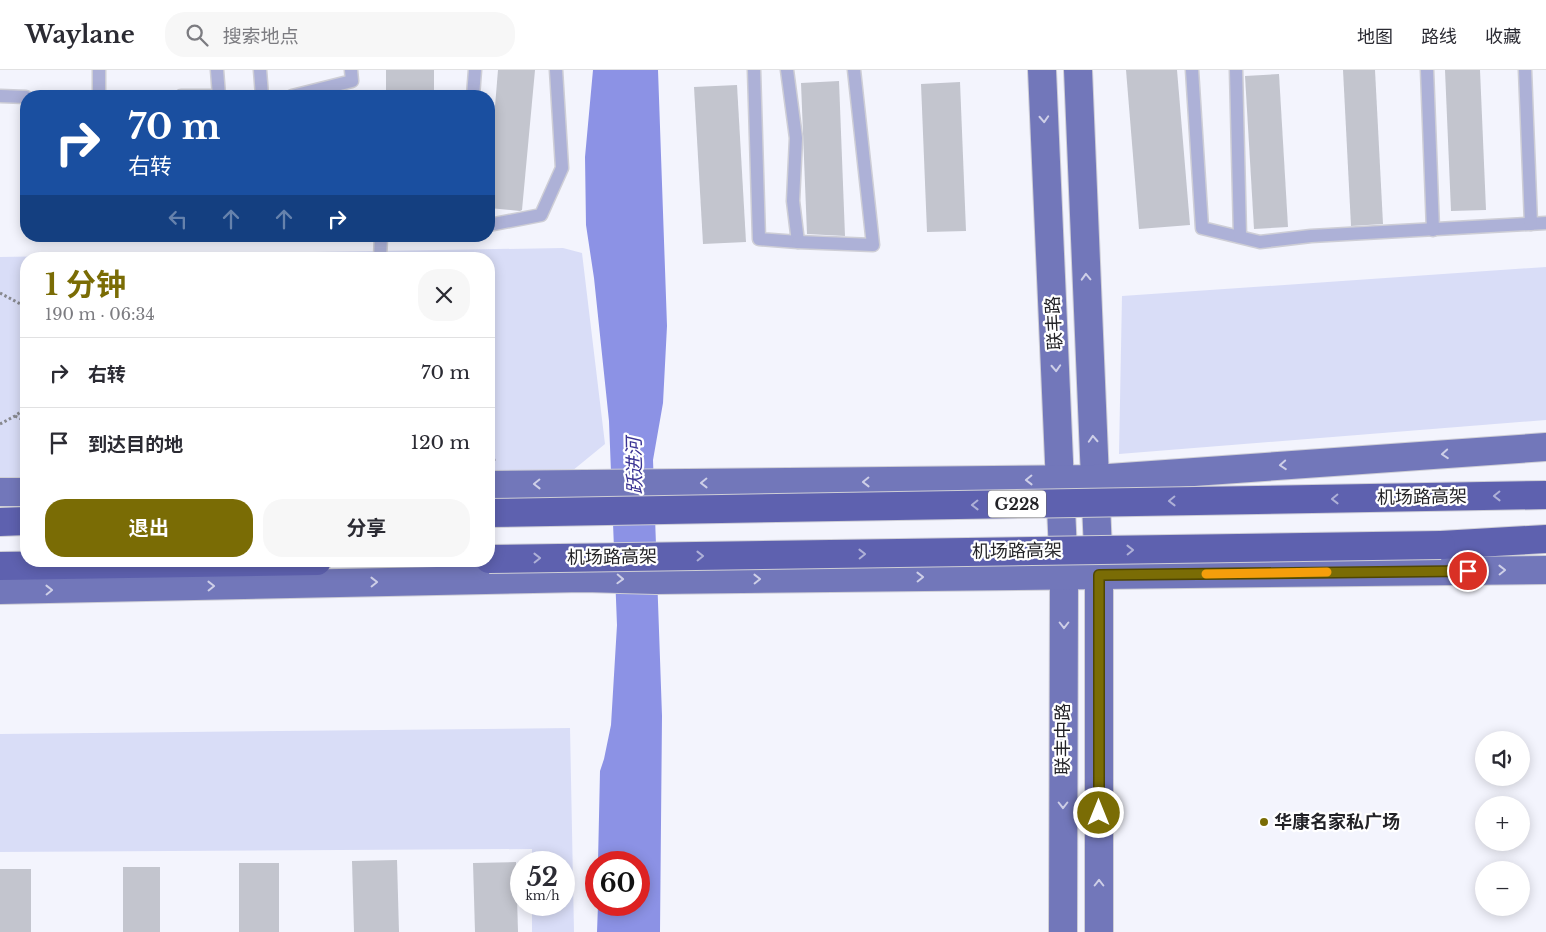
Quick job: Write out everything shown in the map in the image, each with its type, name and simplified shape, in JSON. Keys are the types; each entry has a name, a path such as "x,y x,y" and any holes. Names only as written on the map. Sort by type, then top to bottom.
{"highway":[{"name":"机场路高架","path":"495,513 1546,495"},
{"path":"0,522 20,521"},
{"name":"机场路高架","path":"495,559 1440,545 1546,539"},
{"path":"1440,545 1546,550"},
{"path":"0,566 20,566"}],"main road":[{"name":"联丰路","path":"1042,70 1064,576"},
{"name":"联丰路","path":"1078,70 1099,575"},
{"path":"495,474 585,483 664,484 1095,479 1546,447"},
{"path":"0,492 20,492"},
{"path":"0,590 584,578 656,580 1546,570"},
{"name":"联丰中路","path":"1099,575 1099,932"},
{"name":"联丰中路","path":"1063,932 1064,576"}],"lane":[{"path":"99,70 99,90"},
{"path":"217,70 219,90"},
{"path":"260,70 262,90"},
{"path":"316,90 352,81 351,70"},
{"path":"473,90 475,70"},
{"path":"495,224 541,215 562,168 556,70"},
{"path":"754,70 759,239 873,245 854,70"},
{"path":"788,70 796,138 793,201 798,242"},
{"path":"1192,70 1202,228 1260,242 1310,236 1546,222"},
{"path":"1236,70 1240,236"},
{"path":"1427,70 1433,230"},
{"path":"1525,70 1531,224"},
{"path":"0,96 20,97"}],"path":[{"path":"0,293 20,304"},
{"path":"0,424 20,413"},
{"path":"16,416 20,418"}],"shaded area":[{"path":"563,248 582,253 605,444 572,471 495,474 495,252 313,252"},
{"path":"0,257 20,257 20,479 0,479"},
{"path":"1546,267 1546,420 1119,454 1122,296"},
{"path":"570,728 572,851 532,851 532,849 0,852 0,734"},
{"path":"532,916 574,916 574,932 532,932"}],"water":[{"name":"跃进河","path":"593,70 658,70 667,326 663,403 653,460 662,716 660,932 597,932 598,916 650,916 650,851 598,851 600,771 611,725 617,625 609,421 594,278 586,225 585,157"}],"building":[{"path":"386,70 434,70 434,90 386,90"},
{"path":"498,70 535,70 522,210 520,211 495,209 495,106"},
{"path":"1126,70 1177,70 1190,225 1139,229"},
{"path":"1343,70 1375,70 1383,224 1351,226"},
{"path":"1445,70 1480,70 1486,210 1451,211"},
{"path":"1279,74 1288,227 1254,229 1245,76"},
{"path":"839,81 845,236 807,234 801,83"},
{"path":"960,82 966,231 927,232 921,84"},
{"path":"737,85 746,242 703,244 694,87"},
{"path":"397,860 399,932 354,932 352,861"},
{"path":"510,862 510,916 518,916 518,932 475,932 473,863"},
{"path":"239,863 279,863 279,932 239,932"},
{"path":"123,867 160,867 160,932 123,932"},
{"path":"0,869 31,869 31,932 0,932"}],"slow traffic":[{"path":"1206,574 1327,572"}],"place":[{"name":"华康名家私广场","path":"1264,822"}],"route":[{"path":"1099,813 1099,575 1468,571"}]}
